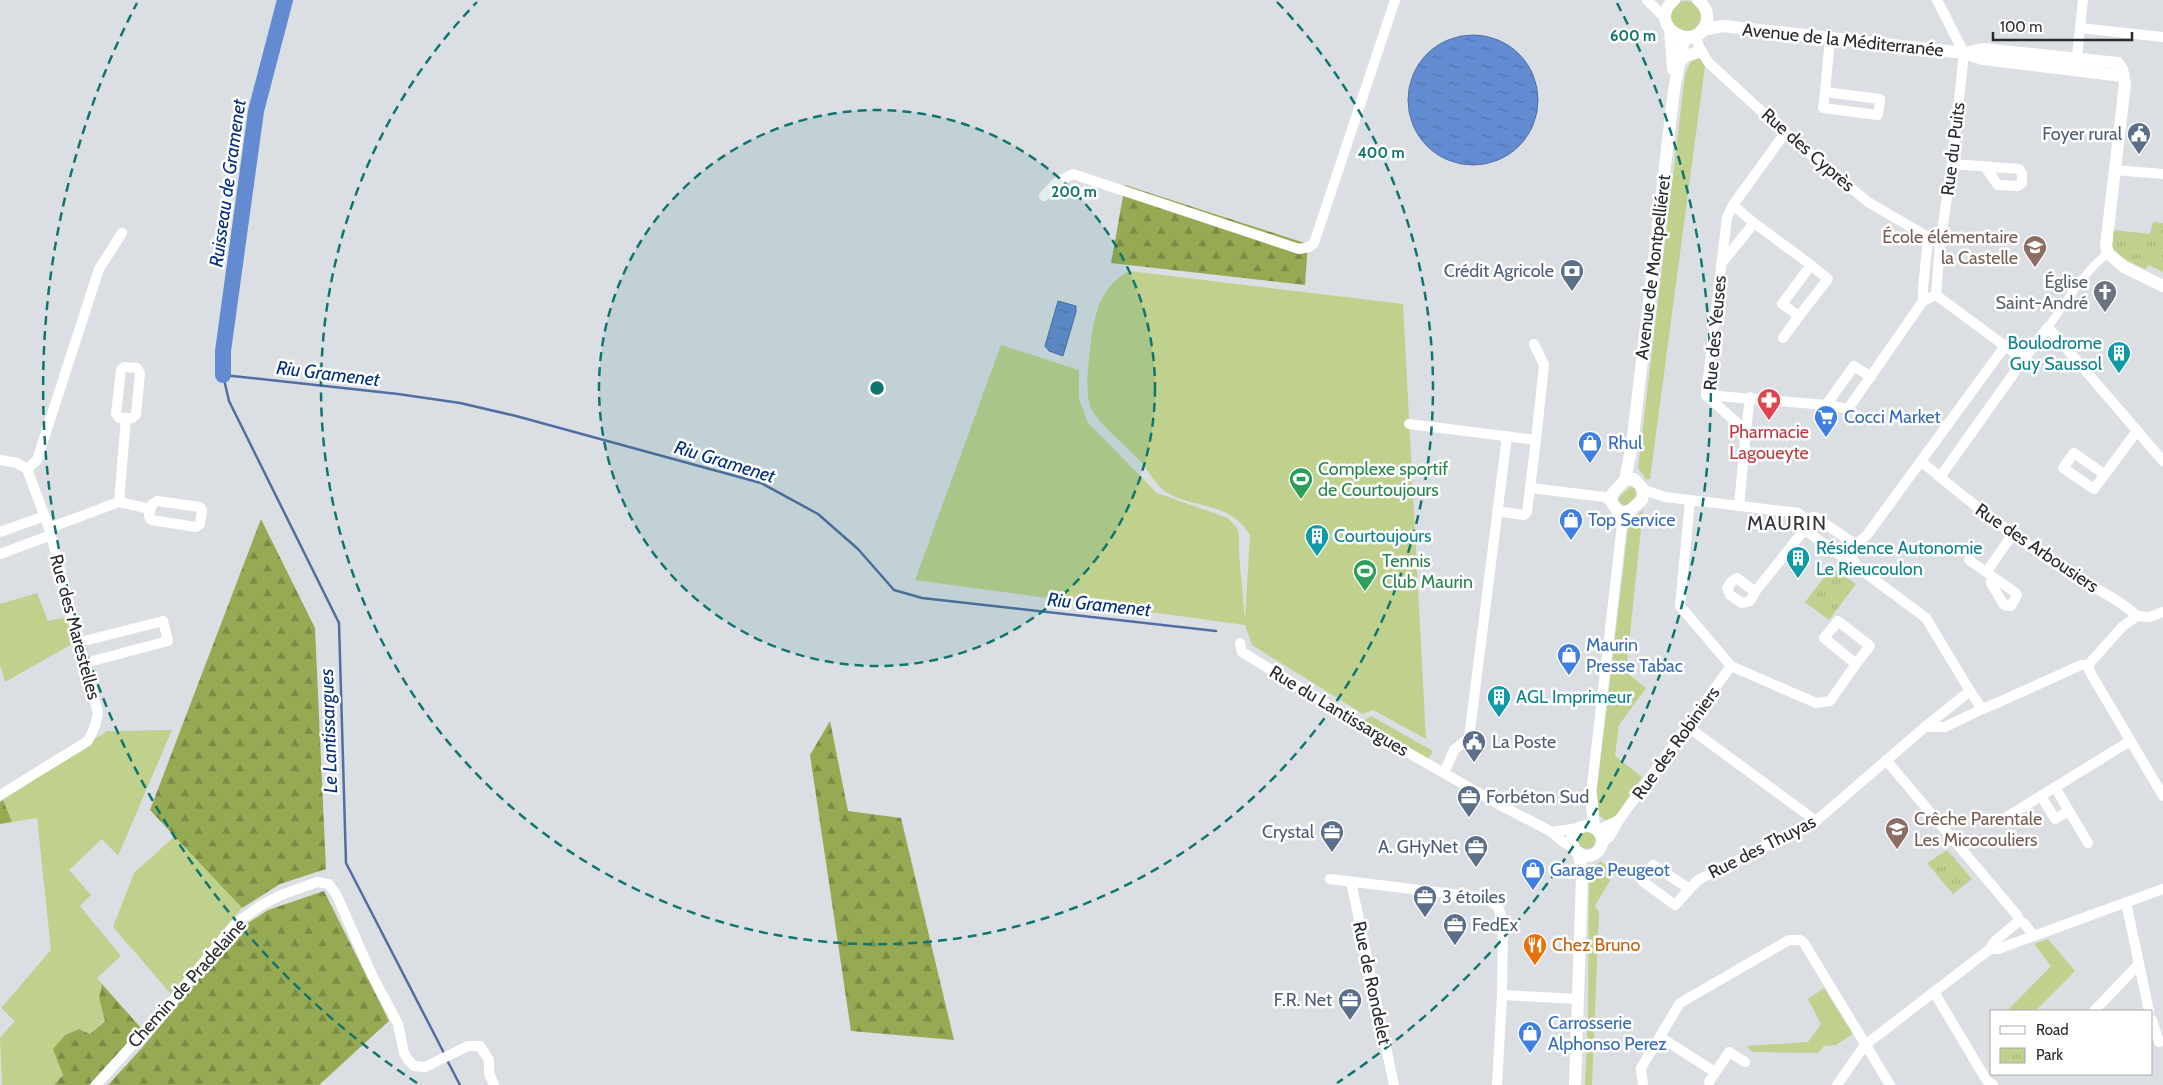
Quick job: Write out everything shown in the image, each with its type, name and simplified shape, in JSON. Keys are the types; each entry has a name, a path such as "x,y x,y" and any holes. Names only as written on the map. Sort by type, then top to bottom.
{"street":[{"path":"1044,196 1056,183 1073,174 1299,249 1309,247 1314,242 1395,0"},
{"path":"1647,0 1677,36 1695,35"},
{"path":"1668,24 1668,8 1674,0"},
{"path":"1936,0 1964,53"},
{"path":"2076,64 2083,0"},
{"name":"Avenue de Montpelliéret","path":"1630,480 1632,445 1678,63 1683,43 1695,35 1704,6"},
{"name":"Avenue de la Méditerranée","path":"1704,6 1723,26"},
{"name":"Avenue de Montpelliéret","path":"1668,24 1674,90"},
{"name":"Avenue de la Méditerranée","path":"1695,35 1723,26 1964,53 1982,49 2076,64 2118,64 2122,69 2125,84 2115,170"},
{"path":"2080,28 2163,37"},
{"name":"Rue des Cyprès","path":"1695,35 1700,51 1709,62 1785,133 1868,202 1940,244"},
{"path":"1825,92 1880,99 1878,115 1823,108 1830,38"},
{"path":"1678,63 1686,56 1700,51"},
{"name":"Rue du Puits","path":"1936,295 1940,244 1952,164 1964,53"},
{"name":"Rue des Yeuses","path":"1746,432 1706,395 1727,218 1733,205 1785,133"},
{"path":"1952,164 1985,167"},
{"path":"2163,174 2115,170 2106,246 2108,253 2124,267 2163,286"},
{"path":"1733,205 1828,279 1783,338"},
{"name":"Rue des Yeuses","path":"1721,264 1754,223"},
{"path":"0,460 17,463 28,469 37,460 99,269 122,233"},
{"path":"1923,301 1922,289 1928,238"},
{"path":"1940,477 2015,370 2087,274 2108,253"},
{"path":"1799,316 1782,304 1811,265"},
{"path":"1706,395 1826,404 1848,409 1923,301 1936,295 2024,359"},
{"path":"2048,327 2163,461"},
{"path":"1497,511 1524,515 1527,512 1544,365 1534,344"},
{"path":"1855,545 1867,535 2005,346"},
{"path":"1826,404 1854,366 1871,376"},
{"path":"124,367 137,368 140,373 136,415 132,418 126,418 119,418 116,414 121,370 124,367"},
{"path":"1739,506 1750,397"},
{"path":"119,502 126,418"},
{"path":"1409,424 1536,440"},
{"path":"2104,474 2137,431"},
{"path":"1444,773 1454,750 1469,738 1507,436"},
{"name":"Rue des Arbousiers","path":"1922,462 2013,534 2064,570 2124,605 2136,616"},
{"name":"Rue des Marestelles","path":"0,795 88,740 95,726 98,713 50,532 28,469"},
{"path":"1615,503 1630,480 1643,495"},
{"path":"1531,488 1615,503 1643,495 1798,513 1806,524 1844,558 1850,557 1855,551 1855,545"},
{"path":"1690,500 1680,606 1732,666 1816,703 1830,701 1870,646 1838,621 1824,638 1856,664"},
{"path":"157,501 200,507 202,510 200,524 196,527 151,520 150,509 152,504 157,501"},
{"path":"0,554 119,502 150,509"},
{"path":"1581,852 1598,851 1602,843 1588,828 1590,794 1622,525 1615,503"},
{"path":"0,532 45,516"},
{"path":"1755,592 1806,524 1815,516 1855,545"},
{"path":"1969,560 1990,574 2013,534"},
{"path":"1850,557 1860,569 1926,618 1982,708"},
{"path":"2088,666 2122,627 2136,616 2149,617 2163,612"},
{"path":"80,642 163,621 167,634 168,641 85,663"},
{"name":"Rue du Lantissargues","path":"1240,643 1242,652 1364,728 1552,832 1563,842 1581,852"},
{"path":"1925,727 1945,727 1982,708 1997,704 2081,665 2088,666"},
{"name":"Rue des Robiniers","path":"1602,843 1610,836 1619,820 1732,666"},
{"path":"2088,666 2163,796"},
{"name":"Rue des Thuyas","path":"1688,888 1698,880 1816,821 1970,690"},
{"path":"1688,728 1816,821"},
{"path":"2005,818 2130,741"},
{"path":"1886,760 2017,915 2019,921 2024,923 2033,935"},
{"path":"2056,787 2088,842"},
{"path":"2041,796 2054,819 2070,811"},
{"name":"Rue des Robiniers","path":"1588,828 1619,820"},
{"path":"1552,832 1588,828"},
{"path":"1575,1085 1582,877 1581,852 1572,838 1588,828"},
{"path":"1330,879 1485,898 1498,907 1503,920 1502,995 1497,1085"},
{"name":"Chemin de Pradelaine","path":"96,1085 173,1000 235,924 260,906 281,895 318,882 330,884 336,894 368,966 398,1024 404,1053 408,1060 414,1066 425,1067 468,1046 480,1046 489,1060 489,1073 494,1085"},
{"name":"Rue de Rondelet","path":"1351,882 1394,1085"},
{"path":"1990,949 1998,949 2163,889"},
{"path":"2126,902 2149,1010"},
{"path":"1837,1085 1865,1045 1990,949 1995,941 2019,921"},
{"path":"1643,1085 1641,1068 1680,1002 1789,940 1795,939 1804,942 1890,1085"},
{"path":"2095,1010 2138,964"},
{"path":"1934,992 1987,1084"},
{"path":"1502,995 1579,999"},
{"path":"2153,1023 2159,1042"},
{"path":"1660,1036 1716,1072"},
{"path":"1709,1082 1729,1052 1745,1062"}],"green space":[{"path":"1686,1 1692,2 1700,10 1700,22 1692,30 1686,31 1680,30 1672,22 1671,16 1672,10 1680,2"},
{"path":"1700,58 1705,66 1650,479 1646,479 1638,468 1685,75 1691,61"},
{"path":"1125,185 1308,244 1305,285 1111,263"},
{"path":"2153,222 2163,223 2163,272 2149,265 2145,269 2112,253 2113,230 2150,234"},
{"name":"Complexe sportif de Courtoujours","path":"1129,271 1403,304 1426,739 1373,710 1363,714 1252,645 1245,625 915,580 1001,345 1079,370 1079,399 1088,423 1157,493 1228,518 1236,527 1239,533 1245,620 1250,535 1233,517 1224,512 1166,492 1136,456 1103,424 1090,405 1087,388 1088,368 1097,310 1112,284"},
{"path":"1631,487 1635,488 1636,496 1628,505 1623,505 1618,500"},
{"path":"1643,510 1626,672 1646,688 1619,725 1615,756 1642,777 1614,819 1605,820 1599,815 1596,797 1628,529 1635,517"},
{"path":"261,519 315,628 326,869 280,884 242,908 150,810"},
{"path":"1832,567 1856,584 1829,620 1805,602"},
{"path":"37,593 48,621 67,617 74,643 5,682 0,665 0,604"},
{"path":"1371,716 1433,751 1427,761 1364,725 1364,720"},
{"path":"830,721 848,811 901,818 954,1040 851,1031 810,755"},
{"path":"172,730 118,856 102,839 69,870 91,895 80,906 121,956 97,978 102,984 99,998 105,1020 90,1034 79,1029 65,1035 54,1049 63,1075 54,1085 2,1085 0,1038 15,1021 1,1008 51,950 37,818 12,822 3,800 107,731"},
{"path":"3,800 12,822 0,824 0,802"},
{"path":"1583,831 1591,831 1596,836 1594,847 1583,849 1578,844 1578,836"},
{"path":"175,836 242,908 171,994 113,927 134,873"},
{"path":"1947,850 1972,879 1953,894 1927,863"},
{"path":"1600,861 1615,872 1595,906 1599,912 1592,1085 1585,1085 1588,1017 1589,876"},
{"path":"324,891 389,1021 319,1085 108,1085 141,1049 242,927 268,910"},
{"path":"2048,939 2075,971 2036,1010 2008,1010 2051,966 2034,944"},
{"path":"102,984 141,1028 89,1085 54,1085 63,1075 53,1049 65,1035 79,1029 90,1034 105,1021 99,998"},
{"path":"1824,988 1853,1034 1836,1045 1824,1046 1818,1053 1753,1052 1746,1046 1808,1042 1821,1024 1808,999"}],"water":[{"path":"1473,35 1486,36 1498,40 1519,54 1533,75 1537,87 1537,113 1533,125 1519,146 1498,160 1486,164 1473,165 1460,164 1448,160 1427,146 1413,125 1409,113 1408,100 1409,87 1413,75 1427,54 1448,40 1460,36"},
{"path":"1058,301 1076,306 1076,312 1063,356 1049,351 1045,346"}],"waterway":[{"name":"Ruisseau de Gramenet","path":"223,375 223,351 256,111 285,0"},
{"name":"Riu Gramenet","path":"445,1055 346,863 339,623 229,401 223,375 398,394 460,403 516,416 761,483 818,514 858,549 894,590 922,598 1216,631"},
{"name":"Le Lantissargues","path":"447,1060 460,1085"}],"place":[{"name":"Foyer rural","path":"2139,155"},
{"name":"École élémentaire la Castelle","path":"2035,268"},
{"name":"Crédit Agricole","path":"1572,292"},
{"name":"Église Saint-André","path":"2105,313"},
{"name":"Boulodrome Guy Saussol","path":"2119,374"},
{"name":"Pharmacie Lagoueyte","path":"1769,421"},
{"name":"Cocci Market","path":"1826,438"},
{"name":"Rhul","path":"1590,464"},
{"name":"Complexe sportif de Courtoujours","path":"1301,500"},
{"name":"Top Service","path":"1571,541"},
{"name":"Courtoujours","path":"1317,557"},
{"name":"Résidence Autonomie Le Rieucoulon","path":"1798,579"},
{"name":"Tennis Club Maurin","path":"1365,592"},
{"name":"Maurin Presse Tabac","path":"1569,676"},
{"name":"AGL Imprimeur","path":"1499,718"},
{"name":"La Poste","path":"1474,763"},
{"name":"Forbéton Sud","path":"1469,818"},
{"name":"Crêche Parentale Les Micocouliers","path":"1897,850"},
{"name":"Crystal","path":"1332,853"},
{"name":"A. GHyNet","path":"1476,868"},
{"name":"Garage Peugeot","path":"1533,891"},
{"name":"3 étoiles","path":"1425,918"},
{"name":"FedEx","path":"1455,946"},
{"name":"Chez Bruno","path":"1535,966"},
{"name":"F.R. Net","path":"1350,1021"},
{"name":"Carrosserie Alphonso Perez","path":"1530,1054"}],"district":[{"name":"MAURIN","path":"1787,523"}]}
